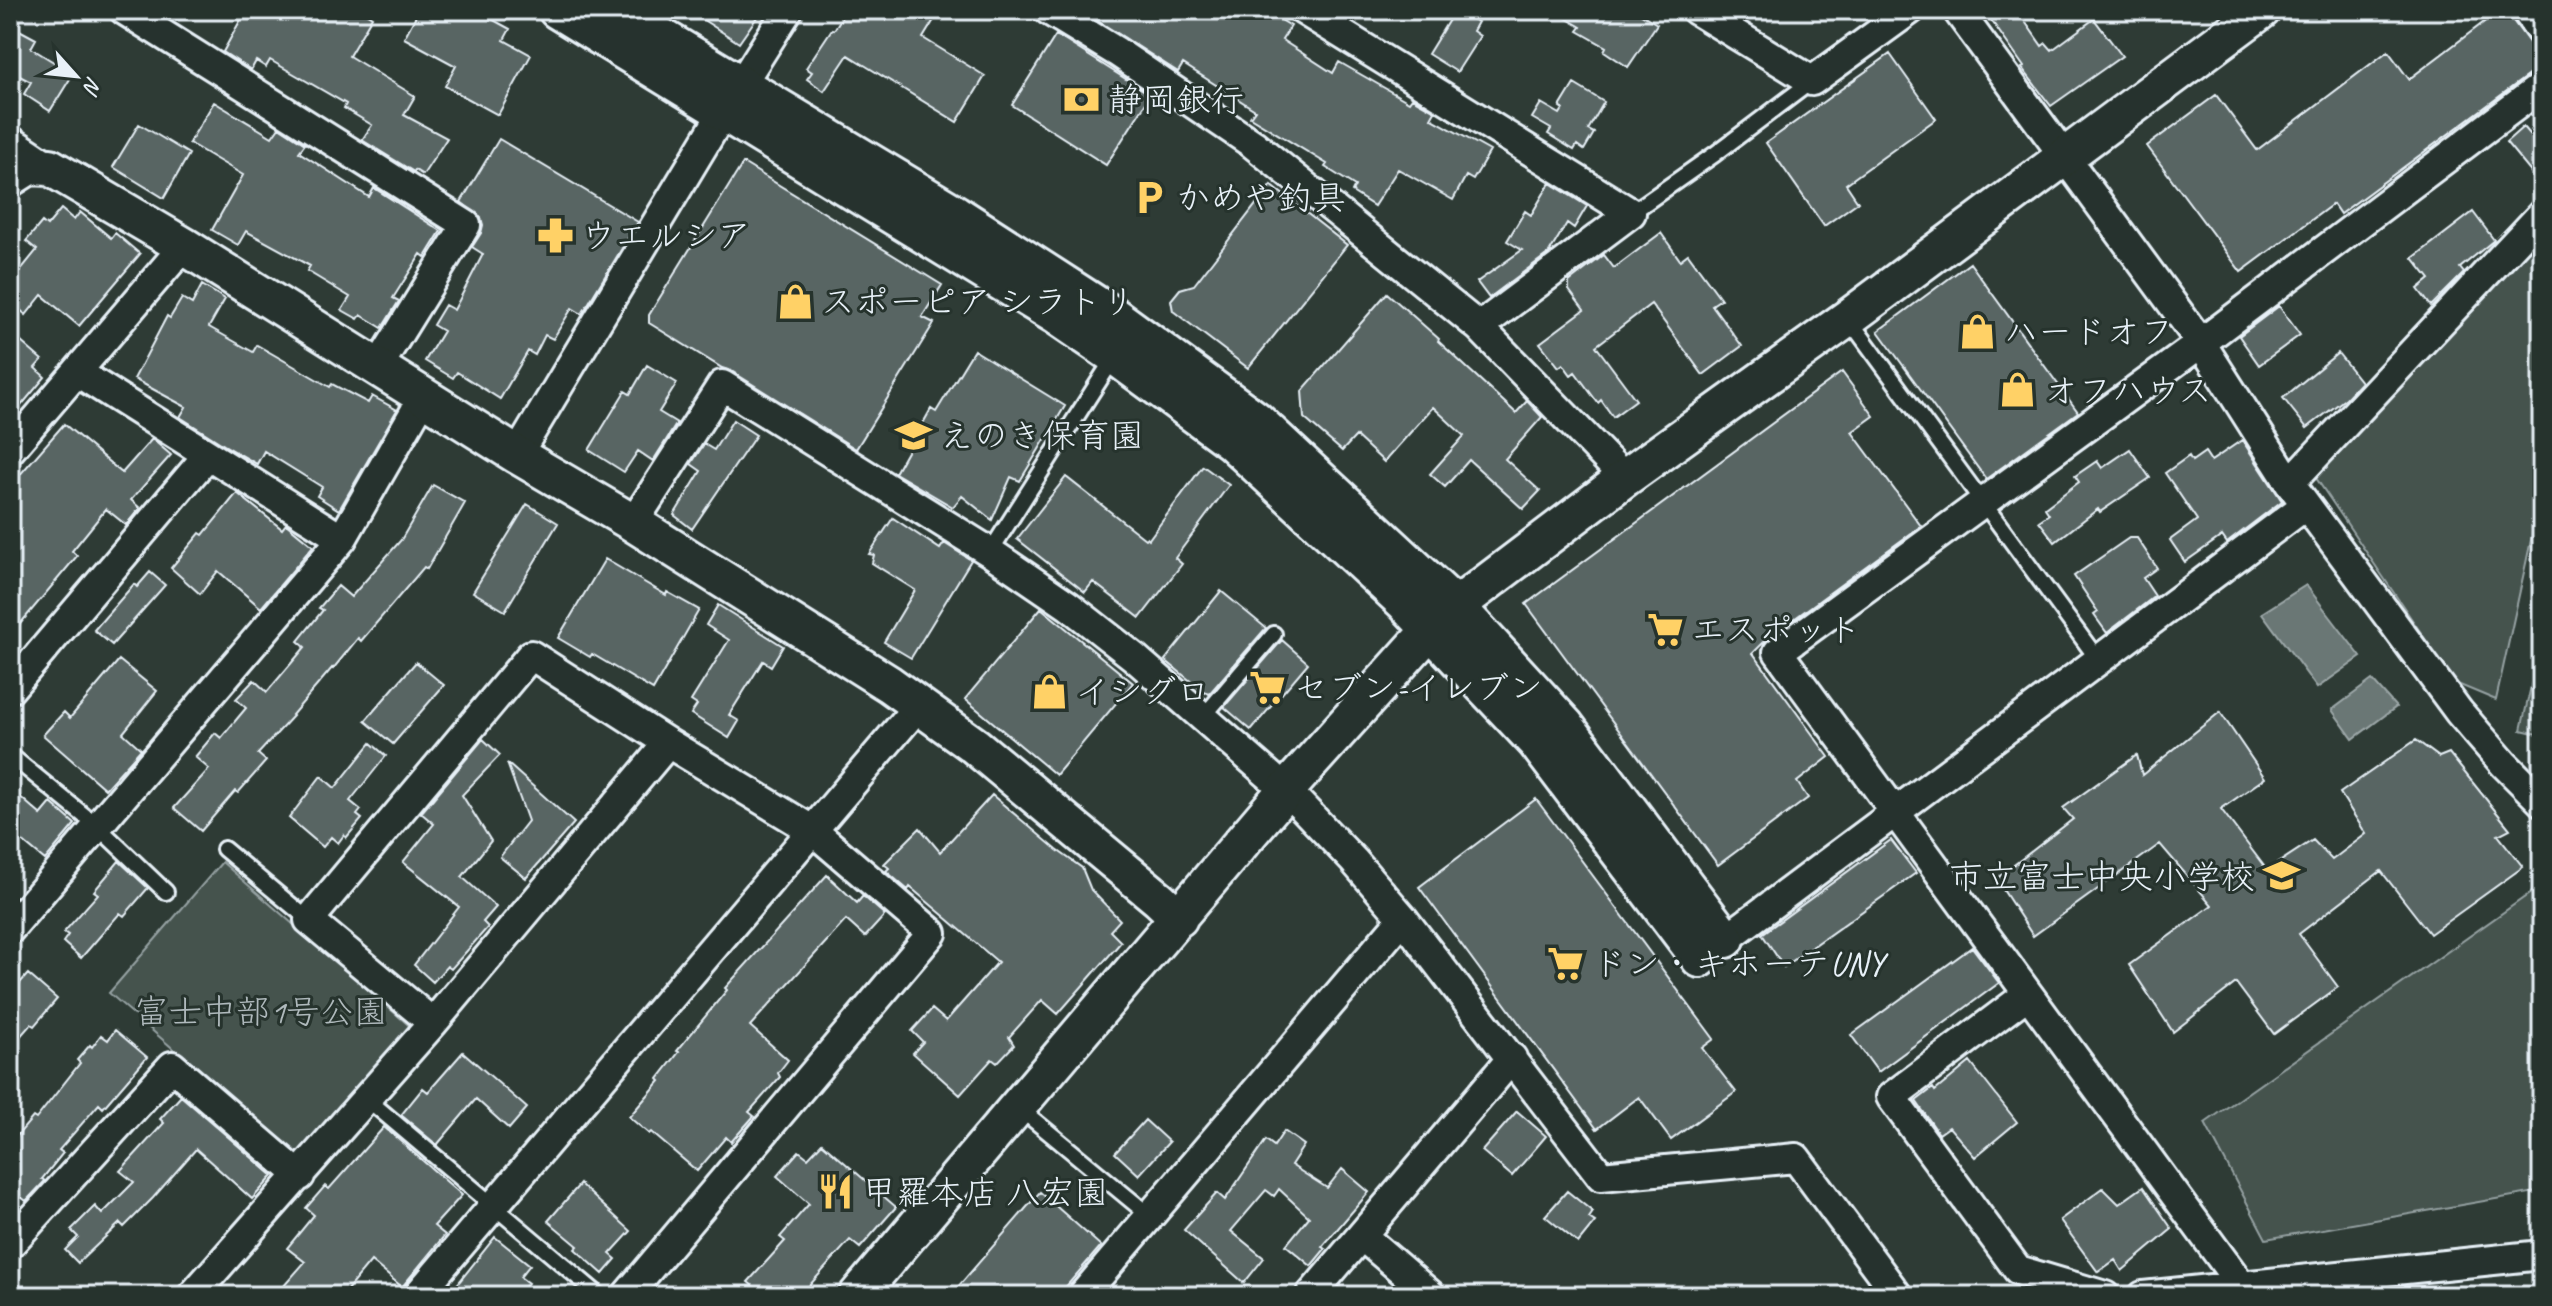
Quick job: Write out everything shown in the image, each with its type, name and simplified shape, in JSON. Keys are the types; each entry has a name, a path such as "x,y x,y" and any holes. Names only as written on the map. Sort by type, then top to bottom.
{"street":[{"path":"124,10 466,225 378,367"},
{"path":"557,10 956,214 1114,316 1255,419 1443,618 1566,726 1713,949 2099,661 2298,494 2542,214"},
{"path":"617,10 733,98 1115,356 1232,442 1380,579 1443,618"},
{"path":"517,455 788,10"},
{"path":"1048,10 1117,52 1253,144 1479,327 1625,478"},
{"path":"1303,10 1631,213 1479,327"},
{"path":"1696,10 1812,81 1910,10"},
{"path":"1957,10 2201,343 2298,494 2459,712 2542,802"},
{"path":"857,1296 1286,790 1443,618 1625,478 1848,318 2262,10"},
{"path":"2526,10 2542,33"},
{"path":"2241,1285 1778,652 1984,504 2542,86"},
{"path":"10,140 517,455 633,523 919,705 975,746 1179,918"},
{"path":"10,178 29,166 50,167"},
{"path":"10,450 184,246"},
{"path":"77,372 342,539"},
{"path":"633,523 722,385 990,552 1069,606 1286,790 1403,918 1601,1176 1796,1158 1898,1296"},
{"path":"10,929 342,539 424,396"},
{"path":"10,689 207,456"},
{"path":"433,1023 309,920 531,655 812,830 932,933 626,1296"},
{"path":"417,1296 919,705"},
{"path":"192,1296 433,1023 668,743"},
{"path":"1082,1296 1403,918"},
{"path":"2028,994 1891,1097 2018,1270 2105,1296"},
{"path":"1310,1296 1512,1058"},
{"path":"10,1244 172,1066 300,1176"},
{"path":"1362,1236 1432,1296"},
{"path":"2143,1296 2542,1255"}],"lane":[{"path":"1631,213 1812,81"},
{"path":"1848,318 2099,661"},
{"path":"990,552 1115,356"},
{"path":"1203,717 1274,634"},
{"path":"10,755 97,826 166,892"},
{"path":"224,849 309,920"},
{"path":"366,1098 600,1296"},
{"path":"1017,1106 1150,1216"}],"green space":[{"path":"2529,231 2542,240 2542,490 2496,700 2455,683 2314,475"},
{"path":"2542,638 2542,735 2521,730"},
{"name":"富士中部1号公園","path":"222,862 413,1029 300,1159 109,993"},
{"path":"2542,885 2542,1191 2266,1239 2205,1123"}],"shaded area":[{"path":"2306,585 2361,657 2317,688 2262,613"},
{"path":"2372,680 2396,707 2353,739 2332,710"}],"building":[{"path":"246,10 361,10 372,17 349,56 415,96 404,115 447,138 423,175 362,140 372,125 344,108 346,104 270,60 266,67 256,61 251,70 223,52"},
{"path":"419,10 492,10 488,17 510,29 504,40 531,55 498,115 445,86 456,66 404,38"},
{"path":"688,10 746,10 757,17 739,43"},
{"path":"846,10 887,10 902,18 906,10 940,10 923,38 985,76 957,122 848,55 824,91 807,79 812,72 806,68"},
{"path":"1081,10 1256,10 1269,18 1271,14 1291,26 1282,40 1333,73 1339,62 1409,102 1412,98 1435,111 1431,118 1490,151 1473,180 1466,176 1453,200 1398,169 1374,206 1352,192 1355,186 1325,167 1327,164 1250,117 1255,110 1183,64 1178,72"},
{"path":"1455,10 1478,22 1473,31 1480,36 1457,72 1428,54"},
{"path":"1552,10 1635,10 1657,24 1628,67 1604,51 1606,47 1578,31 1581,27"},
{"path":"1984,10 2017,10 2042,46 2046,43 2052,50 2094,19 2122,56 2051,106"},
{"path":"2500,10 2505,10 2542,60 2542,65 2340,214 2333,204 2241,272 2147,146 2216,95 2257,150 2388,51 2409,79"},
{"path":"10,25 36,39 31,48 73,74 50,111 24,94 31,82 16,74 10,84"},
{"name":"静岡銀行","path":"1056,35 1151,95 1106,165 1012,105"},
{"path":"1890,54 1936,119 1846,184 1858,202 1824,226 1766,143"},
{"path":"1574,84 1604,102 1588,130 1594,133 1584,150 1577,145 1574,150 1548,134 1551,129 1532,118 1541,103 1560,114 1563,109 1560,107"},
{"path":"214,102 272,137 279,127 305,144 299,152 369,197 374,188 441,231 425,257 421,254 393,298 399,301 382,328 361,315 358,319 342,310 350,297 307,271 310,266 246,231 238,245 212,230 243,175 189,143"},
{"path":"139,124 189,154 164,198 113,167"},
{"path":"2523,127 2541,148 2533,175 2506,142"},
{"path":"499,139 638,222 582,314 572,308 553,339 545,335 535,355 528,351 500,399 457,372 453,378 425,361 443,331 433,325 445,305 454,310 483,254 472,247 481,233 481,218 461,202"},
{"name":"スポーピア シラトリ","path":"743,163 942,285 922,317 934,323 856,449 649,323 649,315"},
{"path":"1550,183 1587,206 1574,228 1567,223 1549,253 1489,298 1477,282 1522,250 1507,241 1525,211 1531,215"},
{"path":"1271,185 1347,245 1248,368 1173,311 1171,300 1180,289 1194,285"},
{"path":"61,209 74,220 80,212 111,238 115,233 140,254 79,326 42,295 26,315 10,301 10,283 37,250 26,241 42,222 47,226"},
{"path":"2473,212 2494,240 2460,268 2464,273 2431,306 2418,289 2430,279 2413,258"},
{"path":"1661,233 1680,260 1688,254 1721,299 1712,305 1742,346 1703,375 1651,304 1596,346 1636,400 1613,417 1601,400 1598,403 1575,372 1571,375 1563,364 1559,367 1540,343 1584,310 1569,290 1569,282 1604,255 1614,268"},
{"path":"1970,263 2078,412 1986,479 1878,331"},
{"path":"202,285 225,299 209,327 253,352 257,345 330,387 332,384 368,403 372,396 397,410 339,510 317,496 322,487 264,451 257,464 180,417 186,407 134,379 167,316 170,318 182,298 192,304"},
{"path":"1387,293 1516,413 1527,401 1542,417 1505,459 1540,491 1523,509 1469,460 1445,487 1430,474 1464,436 1433,407 1384,462 1356,436 1342,451 1304,418 1302,391"},
{"path":"2279,306 2300,335 2259,365 2239,336"},
{"path":"20,341 42,360 35,368 45,377 10,419 10,353"},
{"path":"974,350 1065,406 1020,481 1011,477 992,520 962,496 953,507 895,473 931,409 936,412"},
{"path":"2338,353 2361,382 2346,398 2307,428 2283,398"},
{"path":"647,365 677,383 659,412 677,423 653,461 638,451 624,472 589,450 625,391 630,394"},
{"name":"エスポット","path":"1842,372 1874,416 1852,432 1921,526 1768,638 1753,653 1829,757 1797,782 1808,798 1718,865 1526,604"},
{"path":"733,420 756,435 692,529 674,515 701,471 691,464 704,444 714,450"},
{"path":"64,424 122,473 152,439 171,455 131,500 140,508 126,525 106,509 72,551 77,556 10,636 10,486"},
{"path":"2242,440 2282,501 2227,543 2222,536 2185,562 2170,540 2197,520 2165,473 2189,456 2192,461 2205,452 2211,461"},
{"path":"2130,449 2150,478 2100,512 2098,509 2055,542 2039,521 2049,514 2045,508 2079,482 2075,476 2097,461 2102,468"},
{"path":"1203,466 1229,485 1175,558 1182,564 1140,618 1093,582 1085,592 1017,539 1066,477 1149,539"},
{"path":"433,485 465,503 427,569 424,567 361,641 358,638 332,668 258,754 266,761 201,831 174,808 209,769 195,757 215,733 221,738 246,708 236,699 254,680 267,692 305,647 298,641 323,610 319,608 338,586 351,597 401,540"},
{"path":"237,493 282,529 286,524 313,546 261,608 218,571 200,594 171,568"},
{"path":"527,504 558,523 505,611 473,592"},
{"path":"893,518 940,549 944,543 971,560 911,658 884,642 915,590 872,563 874,555 869,554"},
{"path":"2129,538 2137,538 2157,568 2143,578 2155,596 2107,633 2094,615 2098,612 2074,576"},
{"path":"605,559 666,595 667,592 699,610 653,690 558,638"},
{"path":"150,572 165,585 112,645 94,630 134,584 137,587"},
{"path":"1221,591 1266,628 1209,694 1165,660"},
{"path":"718,605 783,646 771,666 763,661 729,715 739,721 729,738 691,714 697,705 691,701 729,640 706,625"},
{"name":"イシグロ","path":"1041,608 1133,683 1056,775 965,699"},
{"name":"セブン-イレブン","path":"1282,640 1308,663 1251,730 1224,707"},
{"path":"119,660 157,691 123,733 141,749 105,789 43,735 64,712 70,718"},
{"path":"416,662 444,685 393,744 365,721"},
{"path":"2220,712 2265,778 2221,809 2267,870 2313,840 2332,860 2366,834 2340,793 2416,740 2439,757 2449,753 2510,829 2498,835 2523,867 2430,934 2381,871 2299,934 2338,987 2274,1034 2236,983 2173,1032 2129,965 2212,905 2160,844 2033,936 1996,879 2073,819 2063,808 2137,755 2142,775"},
{"path":"483,739 500,755 462,795 491,841 462,877 496,907 483,922 488,927 451,969 447,966 433,982 414,965 459,907 403,862 434,824 421,813"},
{"path":"371,743 386,756 350,801 361,810 357,815 362,819 346,838 344,835 338,843 331,837 323,847 289,818 321,776 335,788"},
{"path":"507,763 574,823 526,878 500,857 528,821"},
{"path":"10,788 41,815 51,803 75,824 45,860 10,831"},
{"path":"992,795 1082,868 1091,890 1120,920 1110,931 1121,942 1058,1014 1042,1000 1009,1037 1014,1045 997,1063 992,1059 960,1095 913,1053 923,1042 912,1031 932,1009 946,1021 998,962 910,887 908,890 886,871 889,868 884,864 920,828 940,852"},
{"name":"ドン・キホーテUNY","path":"1536,799 1714,1039 1702,1048 1736,1092 1671,1140 1639,1097 1597,1129 1419,887"},
{"path":"1891,840 1916,873 1784,967 1762,934"},
{"path":"119,861 148,888 124,916 120,913 81,958 63,942 68,935 64,932 98,894 94,891"},
{"path":"827,875 857,903 863,896 885,915 865,937 846,920 750,1026 788,1060 778,1073 780,1077 749,1112 754,1116 731,1142 726,1137 697,1171 629,1117 660,1081 658,1079 677,1051 727,990 725,988"},
{"path":"1972,947 1999,983 1878,1072 1851,1035"},
{"path":"28,974 57,999 10,1048 10,994"},
{"path":"115,1030 147,1057 103,1108 99,1104 59,1150 63,1153 42,1179 45,1181 26,1201 21,1197 10,1211 10,1144 33,1117 36,1119 80,1063 77,1060 90,1045 92,1047 101,1035 108,1040"},
{"path":"463,1052 527,1108 509,1129 476,1099 437,1145 401,1115 423,1088 428,1092"},
{"path":"1970,1062 2017,1122 1975,1157 1949,1127 1939,1134 1916,1101 1933,1088 1935,1091"},
{"path":"181,1096 273,1176 252,1199 196,1149 124,1227 120,1223 78,1263 65,1250 78,1237 71,1230 95,1206 102,1214 134,1182 120,1171 164,1123 160,1119"},
{"path":"1517,1111 1546,1136 1512,1176 1482,1151"},
{"path":"1145,1120 1169,1142 1139,1175 1115,1153"},
{"path":"384,1127 462,1195 434,1226 445,1235 402,1287 371,1261 342,1296 275,1296 305,1262 287,1248 314,1215 306,1208 325,1186 329,1189"},
{"path":"1284,1131 1304,1145 1291,1165 1327,1188 1342,1169 1369,1192 1322,1247 1325,1249 1311,1266 1286,1245 1309,1217 1279,1189 1274,1196 1266,1190 1231,1231 1264,1258 1244,1283 1184,1230 1217,1193 1225,1200 1266,1140 1274,1146"},
{"path":"822,1143 896,1207 860,1248 850,1240 800,1296 765,1296 748,1282 785,1241 780,1237 809,1204 777,1176 799,1151 808,1158"},
{"path":"580,1184 631,1231 610,1254 616,1259 603,1274 575,1249 578,1246 548,1221"},
{"path":"2143,1187 2172,1229 2122,1271 2115,1260 2098,1272 2060,1220 2103,1188 2119,1204"},
{"path":"1567,1191 1593,1212 1589,1218 1595,1222 1578,1243 1545,1216"},
{"path":"1040,1192 1101,1246 1058,1296 950,1296"},
{"path":"495,1237 530,1265 520,1277 528,1283 518,1296 448,1296"}],"place":[{"name":"静岡銀行","path":"1082,99"},
{"name":"かめや釣具","path":"1150,197"},
{"name":"ウエルシア","path":"555,235"},
{"name":"スポーピア シラトリ","path":"795,301"},
{"name":"ハードオフ","path":"1978,331"},
{"name":"オフハウス","path":"2018,390"},
{"name":"えのき保育園","path":"914,435"},
{"name":"エスポット","path":"1665,629"},
{"name":"セブン-イレブン","path":"1268,687"},
{"name":"イシグロ","path":"1049,691"},
{"name":"市立富士中央小学校","path":"2281,876"},
{"name":"ドン・キホーテUNY","path":"1566,963"},
{"name":"甲羅本店 八宏園","path":"836,1192"}]}
